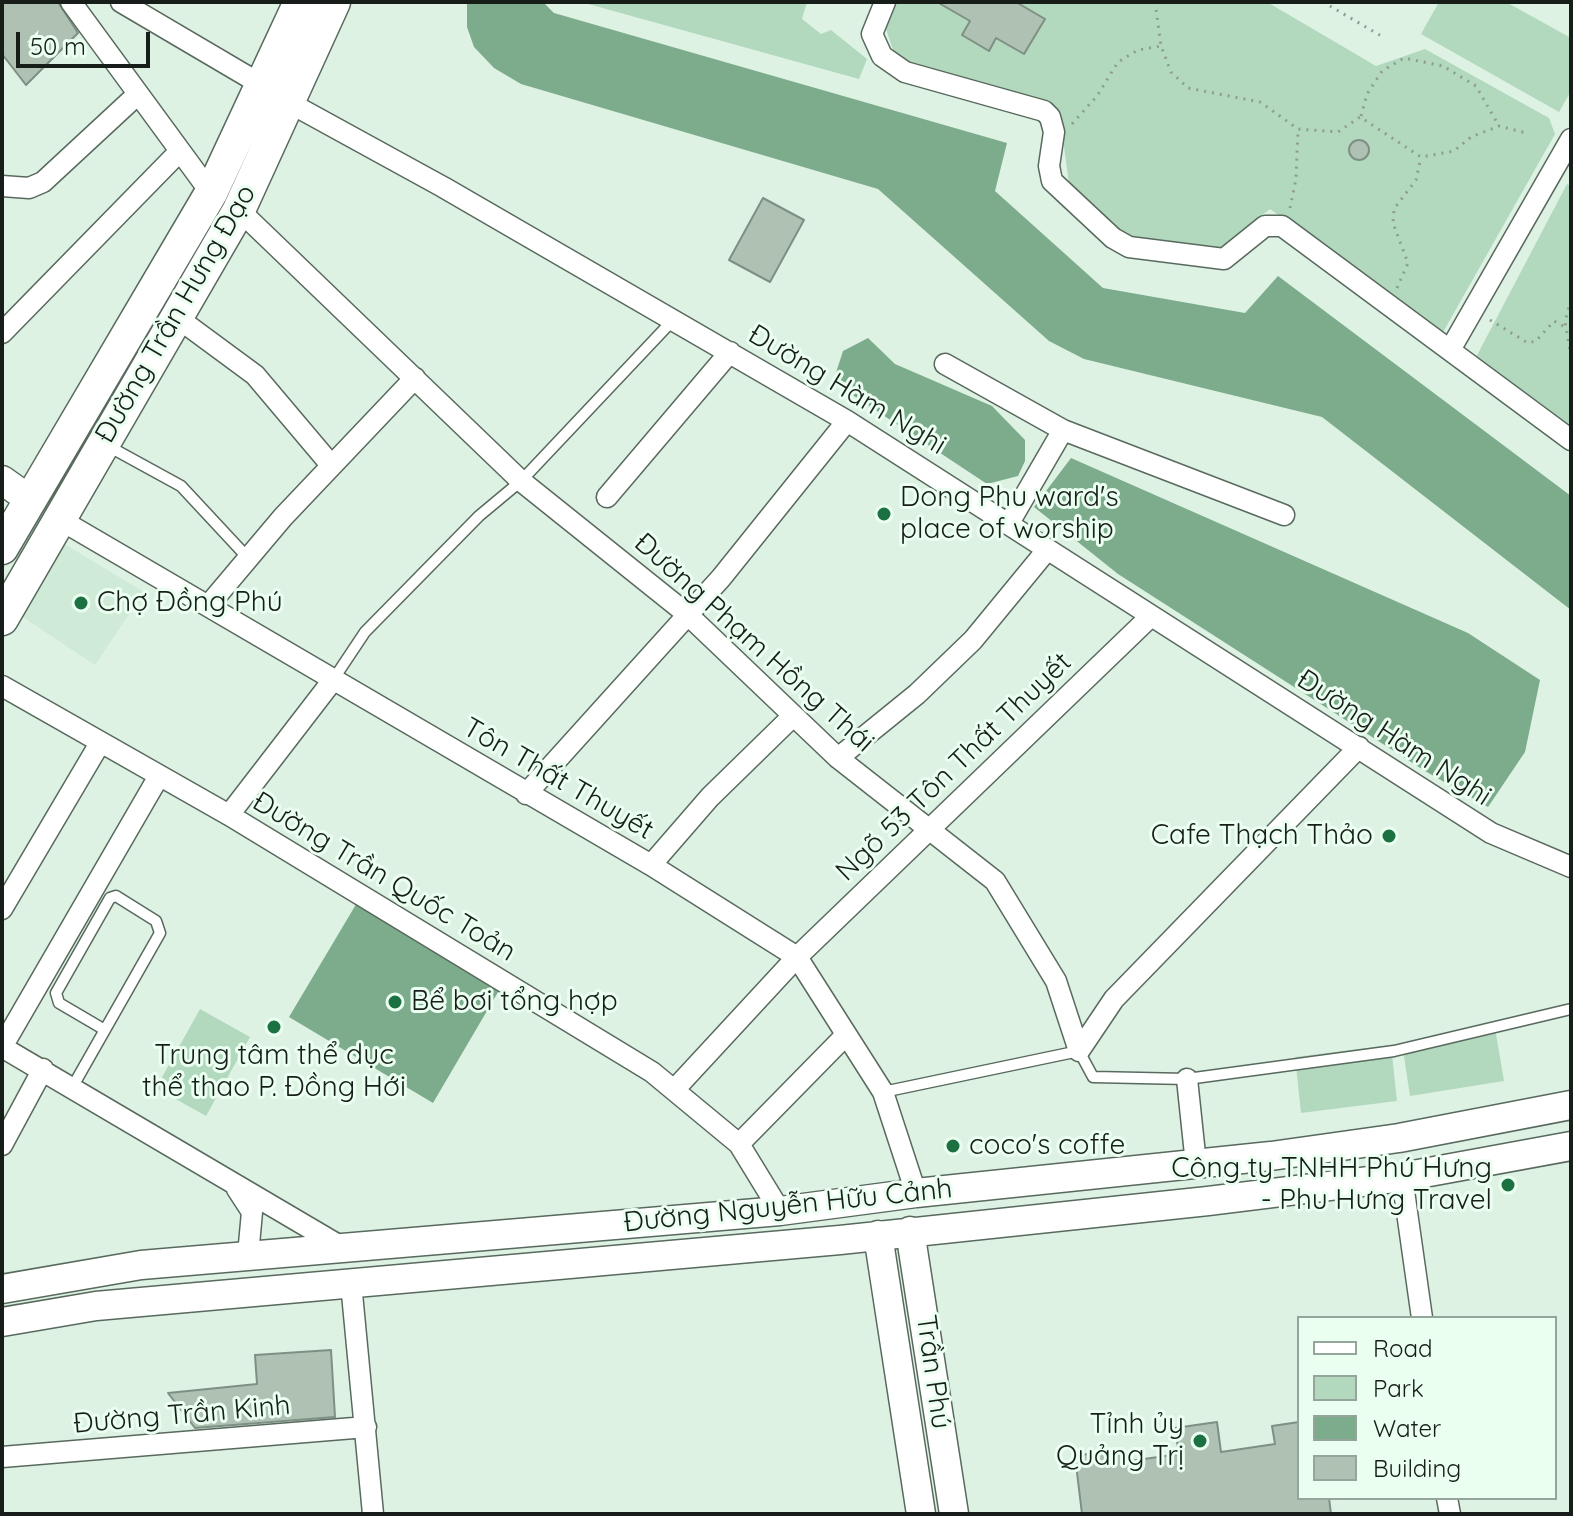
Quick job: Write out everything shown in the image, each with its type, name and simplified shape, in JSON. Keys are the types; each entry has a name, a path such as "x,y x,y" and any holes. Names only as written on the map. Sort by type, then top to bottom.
{"main road":[{"name":"Đường Trần Hưng Đạo","path":"2,619 239,210 300,2"},
{"name":"Đường Trần Hưng Đạo","path":"2,548 211,193 334,2"},
{"path":"2,480 59,519"},
{"name":"Đường Nguyễn Hữu Cảnh","path":"2,1289 141,1265 780,1211 916,1193 1196,1164 1399,1138 1571,1105"},
{"path":"1399,1138 1402,1177"},
{"name":"Đường Nguyễn Hữu Cảnh","path":"2,1322 96,1306 878,1235 1208,1201 1402,1177 1571,1146"},
{"name":"Trần Phú","path":"916,1193 914,1231 954,1514"},
{"name":"Trần Phú","path":"878,1235 921,1514"},
{"path":"340,1246 351,1283"},
{"path":"247,1292 248,1255"}],"street":[{"path":"71,2 211,193"},
{"name":"Đường Hàm Nghi","path":"121,2 145,8 275,93 674,319 847,421 1491,833 1571,867"},
{"path":"880,10 872,34 875,45 893,67 1044,111 1050,117 1054,132 1049,166 1052,181 1113,238 1129,247 1224,259 1265,226 1282,226 1571,440"},
{"path":"2,186 29,188 43,182 138,94"},
{"path":"1450,350 1571,139"},
{"path":"2,333 179,152"},
{"name":"Đường Phạm Hồng Thái","path":"239,210 521,481 687,614 838,758 995,881 1056,981 1079,1051"},
{"path":"175,316 255,375 331,465"},
{"path":"607,497 730,352"},
{"path":"945,364 1063,430 1284,515"},
{"path":"208,606 331,465 415,378"},
{"path":"526,794 744,551 847,421"},
{"path":"1009,523 1063,430"},
{"name":"Tôn Thất Thuyết","path":"59,519 651,865 797,957 883,1092 916,1193"},
{"path":"838,758 917,694 973,640 1047,550"},
{"name":"Ngõ 53 Tôn Thất Thuyết","path":"674,1090 797,957 1150,617"},
{"path":"229,815 333,680"},
{"name":"Đường Trần Quốc Toản","path":"2,686 229,815 652,1072 739,1144 780,1211"},
{"path":"651,865 710,797 792,717"},
{"path":"2,909 100,743"},
{"path":"1079,1051 1114,999 1359,747"},
{"path":"159,776 2,1047 73,1086 340,1246"},
{"path":"739,1144 846,1035"},
{"path":"2,1145 43,1069"},
{"path":"1187,1079 1196,1164"},
{"path":"1402,1177 1422,1316"},
{"path":"226,1178 246,1198 252,1212 248,1255"},
{"path":"351,1283 373,1514"},
{"name":"Đường Trần Kinh","path":"2,1457 366,1427"}],"lane":[{"path":"333,680 365,632 479,516 521,481 674,319"},
{"path":"102,443 181,486 248,558"},
{"path":"73,1086 105,1030 160,933 156,921 116,896 110,898 56,993 59,1003 105,1030"},
{"path":"883,1092 1079,1051 1093,1077 1187,1079 1394,1051 1571,1009"}],"path":[{"path":"1155,2 1161,46 1171,72 1188,88 1260,102 1298,129 1338,132 1360,117 1367,94 1382,71 1404,58 1443,66 1476,86 1499,126"},
{"path":"1323,2 1383,37"},
{"path":"1054,132 1074,123 1097,96 1118,62 1138,50 1161,46"},
{"path":"1360,117 1421,157 1454,151 1471,137 1499,126 1526,133"},
{"path":"1282,226 1288,217 1296,179 1298,129"},
{"path":"1387,303 1404,280 1408,263 1393,223 1394,209 1416,180 1421,157"},
{"path":"1571,300 1565,327 1571,356"},
{"path":"1473,310 1528,343 1536,341 1554,321 1565,327"}],"shaded area":[{"name":"Chợ Đồng Phú","path":"63,543 144,592 95,665 18,614"}],"green space":[{"path":"581,2 807,2 802,19 821,34 831,30 867,59 859,79"},
{"path":"894,2 1267,2 1376,66 1425,49 1549,118 1555,134 1442,334 1270,209 1252,223 1236,244 1222,252 1131,241 1070,191 1060,117 905,67 894,53 884,23"},
{"path":"1439,2 1506,2 1571,38 1571,91 1559,112 1421,34"},
{"path":"1567,184 1571,186 1571,434 1473,363"},
{"path":"200,1009 250,1037 206,1116 156,1088"},
{"path":"1495,1028 1504,1081 1410,1096 1402,1043"},
{"path":"1391,1045 1397,1101 1301,1113 1295,1057"}],"water":[{"path":"467,2 543,2 554,13 1007,143 995,191 1103,288 1245,313 1278,276 1571,496 1571,610 1322,417 1084,359 1049,341 878,189 521,84 494,68 474,47 467,27"},
{"path":"868,338 895,364 992,406 1025,440 1025,461 1018,476 987,484 833,382 843,351"},
{"path":"1071,458 1468,633 1540,680 1525,752 1488,807 1425,771 1118,574 1034,507"},
{"name":"Bể bơi tổng hợp","path":"358,901 501,987 433,1103 289,1017"}],"building":[{"path":"2,2 58,2 78,33 26,85 2,54"},
{"path":"937,2 1016,2 1045,19 1024,54 996,38 989,51 962,35 970,21"},
{"path":"1359,140 1366,143 1369,150 1366,157 1359,160 1352,157 1349,150 1352,143"},
{"path":"763,198 804,220 770,282 729,260"},
{"path":"331,1350 335,1417 195,1428 168,1393 257,1384 255,1355"},
{"path":"1217,1422 1221,1452 1275,1444 1272,1426 1297,1422 1297,1500 1329,1500 1331,1514 1082,1514 1075,1456 1121,1449 1123,1462 1179,1454 1175,1428"}],"place":[{"name":"Dong Phu ward's place of worship","path":"884,514"},
{"name":"Chợ Đồng Phú","path":"81,603"},
{"name":"Cafe Thạch Thảo","path":"1389,836"},
{"name":"Bể bơi tổng hợp","path":"395,1002"},
{"name":"Trung tâm thể dục thể thao P. Đồng Hới","path":"274,1027"},
{"name":"coco's coffe","path":"953,1146"},
{"name":"Công ty TNHH Phú Hưng - Phu Hưng Travel","path":"1508,1185"},
{"name":"Tỉnh ủy Quảng Trị","path":"1200,1441"}]}
